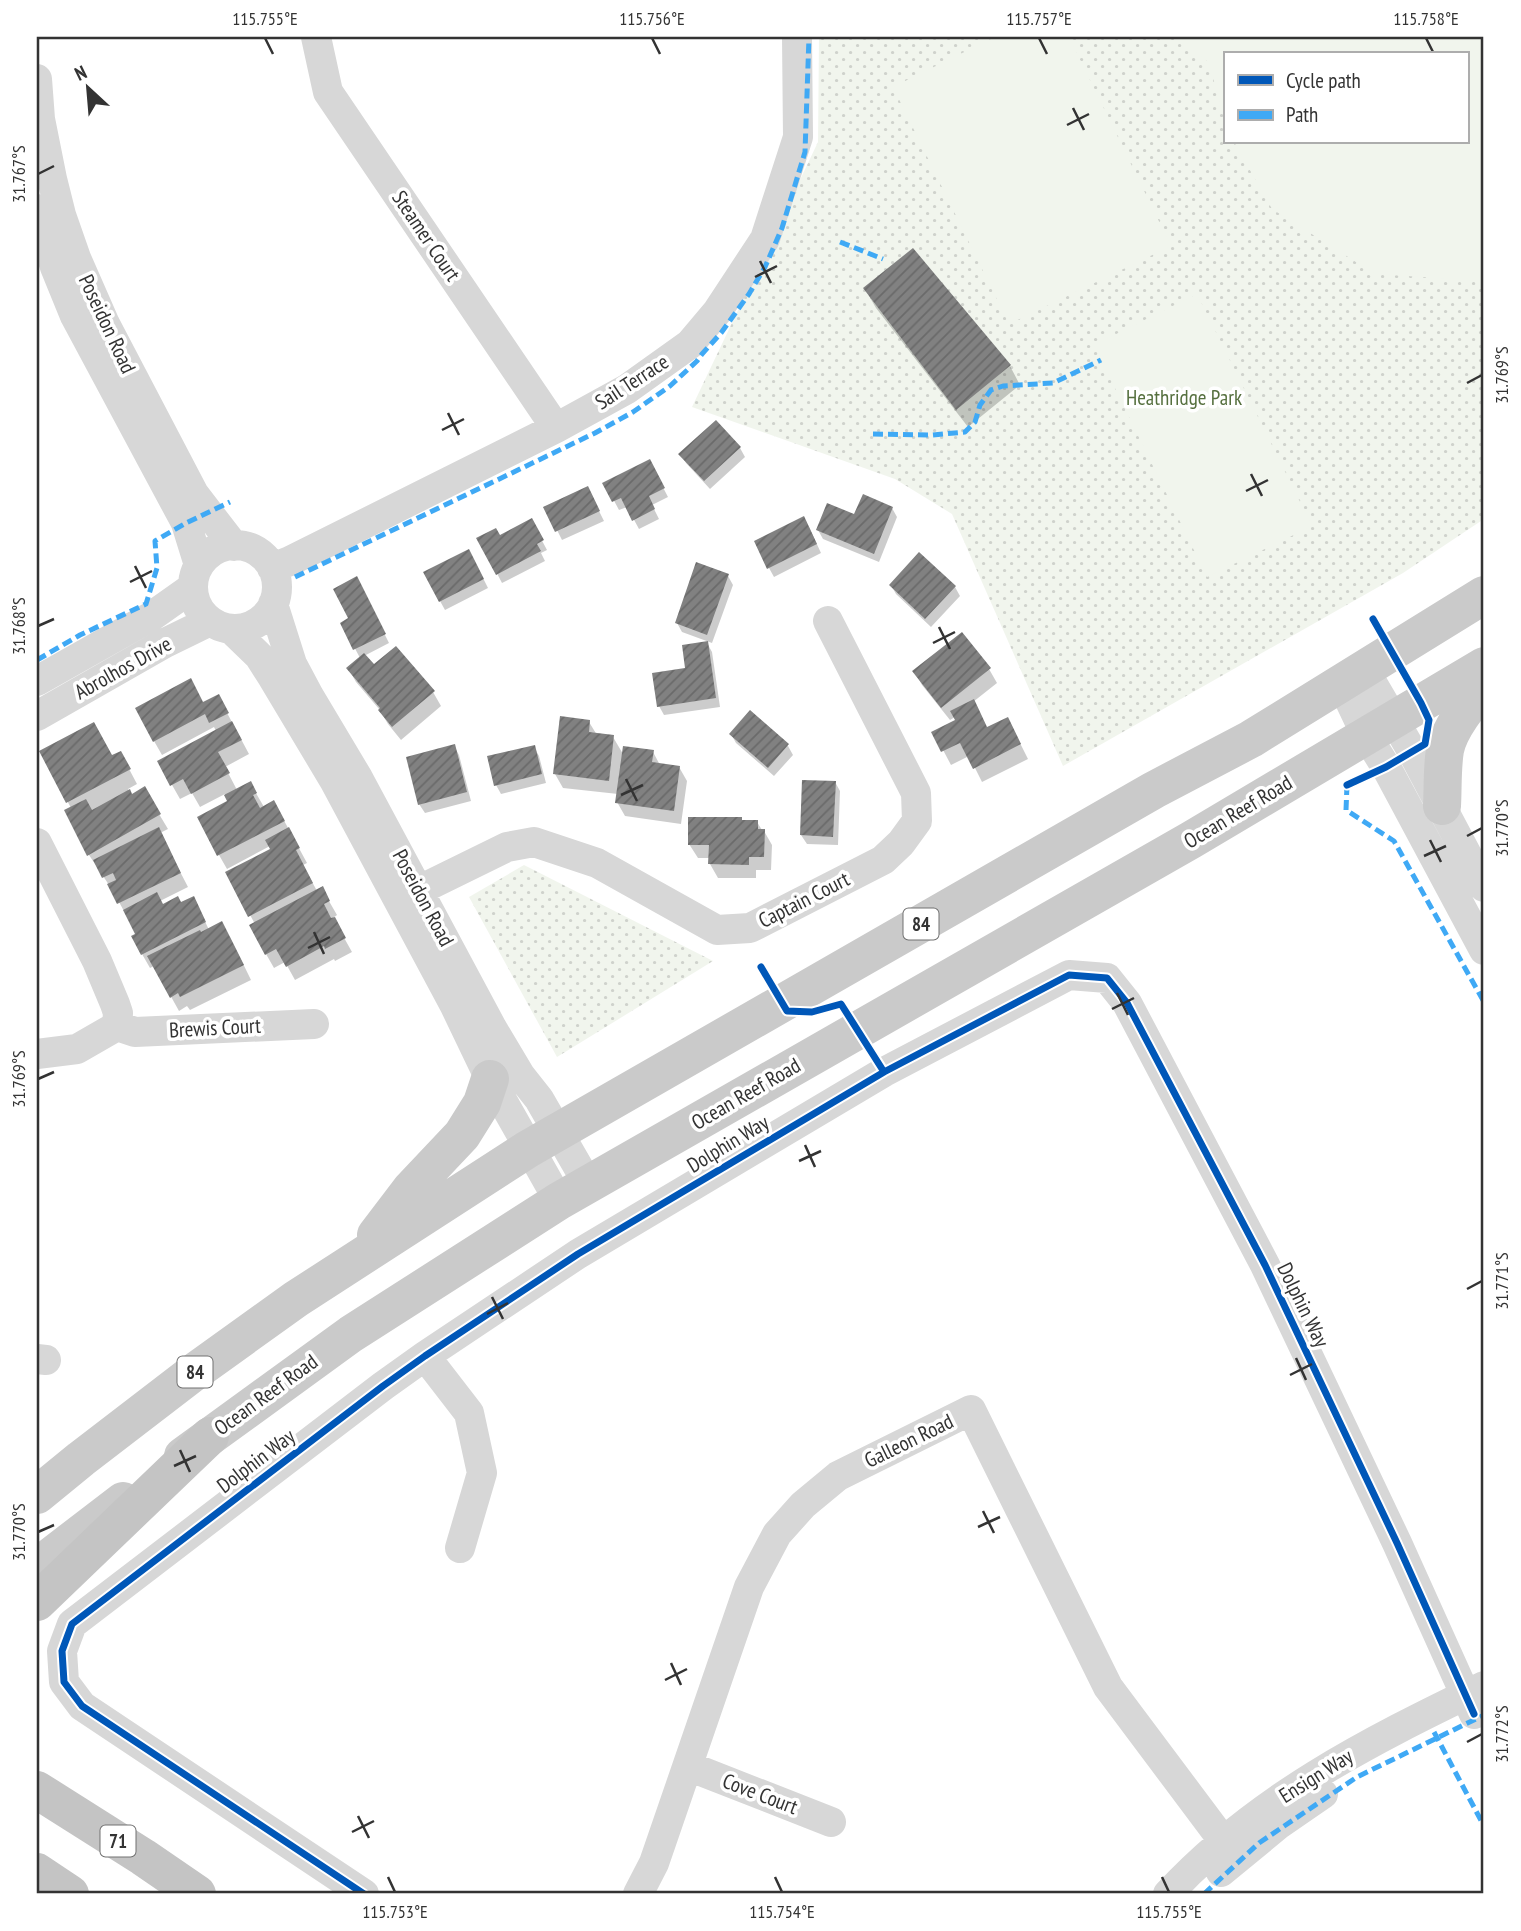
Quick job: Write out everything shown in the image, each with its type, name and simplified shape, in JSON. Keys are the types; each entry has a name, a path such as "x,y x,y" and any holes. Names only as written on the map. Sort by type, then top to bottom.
{"highway":[{"path":"37,1602 210,1436"},
{"name":"71","path":"37,1790 197,1894"},
{"path":"37,1872 70,1894"}],"main road":[{"name":"84","path":"37,1495 193,1373 296,1299 543,1140 1130,803 1251,739 1484,595"},
{"name":"Ocean Reef Road","path":"37,1567 210,1436 351,1334 574,1193 1191,841 1484,666"},
{"path":"1442,806 1445,750 1449,738 1484,688"},
{"path":"359,1256 411,1189 462,1135 482,1103 490,1079"}],"street":[{"name":"Steamer Court","path":"316,37 328,92 556,428"},
{"name":"Sail Terrace","path":"272,568 556,428 627,389 690,344 718,312 765,239 798,137 797,37"},
{"name":"Poseidon Road","path":"37,79 38,119 61,215 76,258 105,324 194,494 234,545"},
{"name":"Poseidon Road","path":"37,209 55,267 75,316 186,523 196,576"},
{"path":"234,545 256,551 265,559 272,568 276,586 273,604 263,618 239,629 221,625 196,603 196,576 214,551 234,545"},
{"name":"Abrolhos Drive","path":"37,681 152,616 196,576"},
{"name":"Poseidon Road","path":"273,604 292,664 358,778 490,1079 543,1140 574,1193"},
{"name":"Captain Court","path":"409,895 507,847 534,842 597,863 717,930 750,928 883,860 901,843 917,821 916,793 828,621"},
{"name":"Poseidon Road","path":"221,625 258,656 273,678 520,1075 539,1099 543,1140"},
{"name":"Abrolhos Drive","path":"37,716 165,643 221,625"},
{"path":"1352,675 1380,727 1442,806 1484,887"},
{"path":"1380,727 1392,778 1484,950"},
{"path":"37,843 97,961 118,1013 117,1026 77,1049 37,1055"},
{"name":"Dolphin Way","path":"364,1894 82,1706 64,1682 62,1651 72,1624 425,1356 578,1254 884,1072 1069,975 1107,978 1126,1003 1265,1265 1397,1543 1477,1701"},
{"name":"Brewis Court","path":"117,1026 135,1032 314,1024"},
{"path":"425,1356 469,1413 482,1473 460,1548"},
{"name":"Galleon Road","path":"638,1894 654,1863 749,1587 777,1534 803,1505 838,1476 971,1410 1108,1687 1229,1850"},
{"name":"Ensign Way","path":"1168,1894 1229,1850 1278,1825 1333,1786 1477,1701"},
{"name":"Cove Court","path":"688,1766 831,1822"},
{"name":"Ensign Way","path":"1196,1894 1229,1850"}],"green space":[{"name":"Heathridge Park","path":"819,37 1484,37 1484,519 1403,573 1063,766 952,514 895,479 692,407 818,142"},
{"path":"995,37 1069,37 1171,246 1009,324 893,87"},
{"path":"1180,37 1484,37 1484,281 1375,274 1272,209 1235,144 1468,144 1468,52 1224,52 1224,118 1209,63"},
{"path":"1197,294 1312,526 1207,577 1094,345"},
{"path":"524,865 713,961 557,1057 469,897"}],"building":[{"path":"913,248 1011,365 956,410 863,288"},
{"path":"716,420 741,447 704,481 678,454"},
{"path":"650,459 665,488 649,496 655,509 632,521 621,498 612,502 602,483"},
{"path":"588,486 600,511 555,532 543,507"},
{"path":"863,494 893,507 874,554 816,530 827,503 854,514"},
{"path":"804,516 817,544 767,569 754,541"},
{"path":"532,518 544,540 537,544 541,551 496,575 476,538 496,528 500,535"},
{"path":"469,549 484,579 439,602 423,572"},
{"path":"919,552 956,586 925,619 889,585"},
{"path":"696,562 729,574 707,635 675,623"},
{"path":"357,576 386,634 353,650 340,623 348,618 333,589"},
{"path":"962,632 991,668 941,708 912,671"},
{"path":"708,641 716,698 657,707 652,673 685,668 682,645"},
{"path":"396,646 435,691 392,727 378,710 380,708 346,668 364,653 374,664"},
{"path":"191,678 203,702 219,694 229,713 209,723 205,714 153,742 135,708"},
{"path":"974,699 987,727 1008,717 1021,744 973,769 960,743 941,752 931,732 955,720 950,711"},
{"path":"750,710 789,744 768,768 729,734"},
{"path":"560,716 590,720 589,732 614,735 609,781 553,774"},
{"path":"232,721 242,740 218,752 230,773 191,794 183,779 170,786 157,761"},
{"path":"94,722 112,755 121,751 131,769 66,803 39,751"},
{"path":"455,744 467,792 418,805 406,757"},
{"path":"535,745 542,774 494,786 487,756"},
{"path":"623,746 654,750 652,762 680,766 674,811 615,803"},
{"path":"802,780 836,781 833,837 800,835"},
{"path":"251,781 257,793 253,795 260,808 274,800 285,821 217,856 197,817 227,801 224,795"},
{"path":"145,786 161,814 87,856 64,810 86,799 92,810 130,789 132,794"},
{"path":"688,817 742,817 742,820 758,820 758,829 765,829 764,857 749,857 749,865 708,864 709,845 688,845"},
{"path":"159,827 181,873 117,904 107,884 116,880 113,873 102,878 93,860"},
{"path":"289,827 300,848 296,850 313,883 248,917 225,872 270,849 265,840"},
{"path":"323,886 330,901 324,904 331,918 335,917 346,938 325,949 324,946 286,967 276,949 265,955 249,925"},
{"path":"157,892 163,904 178,896 181,902 194,896 206,922 141,955 131,936 135,934 123,910"},
{"path":"222,921 244,965 180,997 178,993 170,998 147,956"}],"marked path":[{"path":"295,577 595,433 633,412 670,386 697,361 749,294 765,267 782,228 805,152 809,37"},
{"path":"840,242 883,259"},
{"path":"873,434 932,435 965,432 975,422 980,405 991,390 1003,386 1053,383 1101,360"},
{"path":"37,660 80,635 146,604 157,568 155,541 230,502"},
{"path":"1347,785 1346,810 1394,841 1484,1002"},
{"path":"1204,1894 1259,1843 1357,1777 1482,1716"},
{"path":"1434,1732 1484,1826"}],"cycle path":[{"path":"1347,785 1386,767 1425,744 1429,720 1373,619"},
{"path":"761,967 787,1011 812,1012 841,1004 884,1072"},
{"path":"364,1894 82,1706 64,1682 62,1651 72,1624 383,1386 578,1254 884,1072 1069,975 1107,978 1127,1003 1265,1265 1397,1543 1474,1714"}]}
